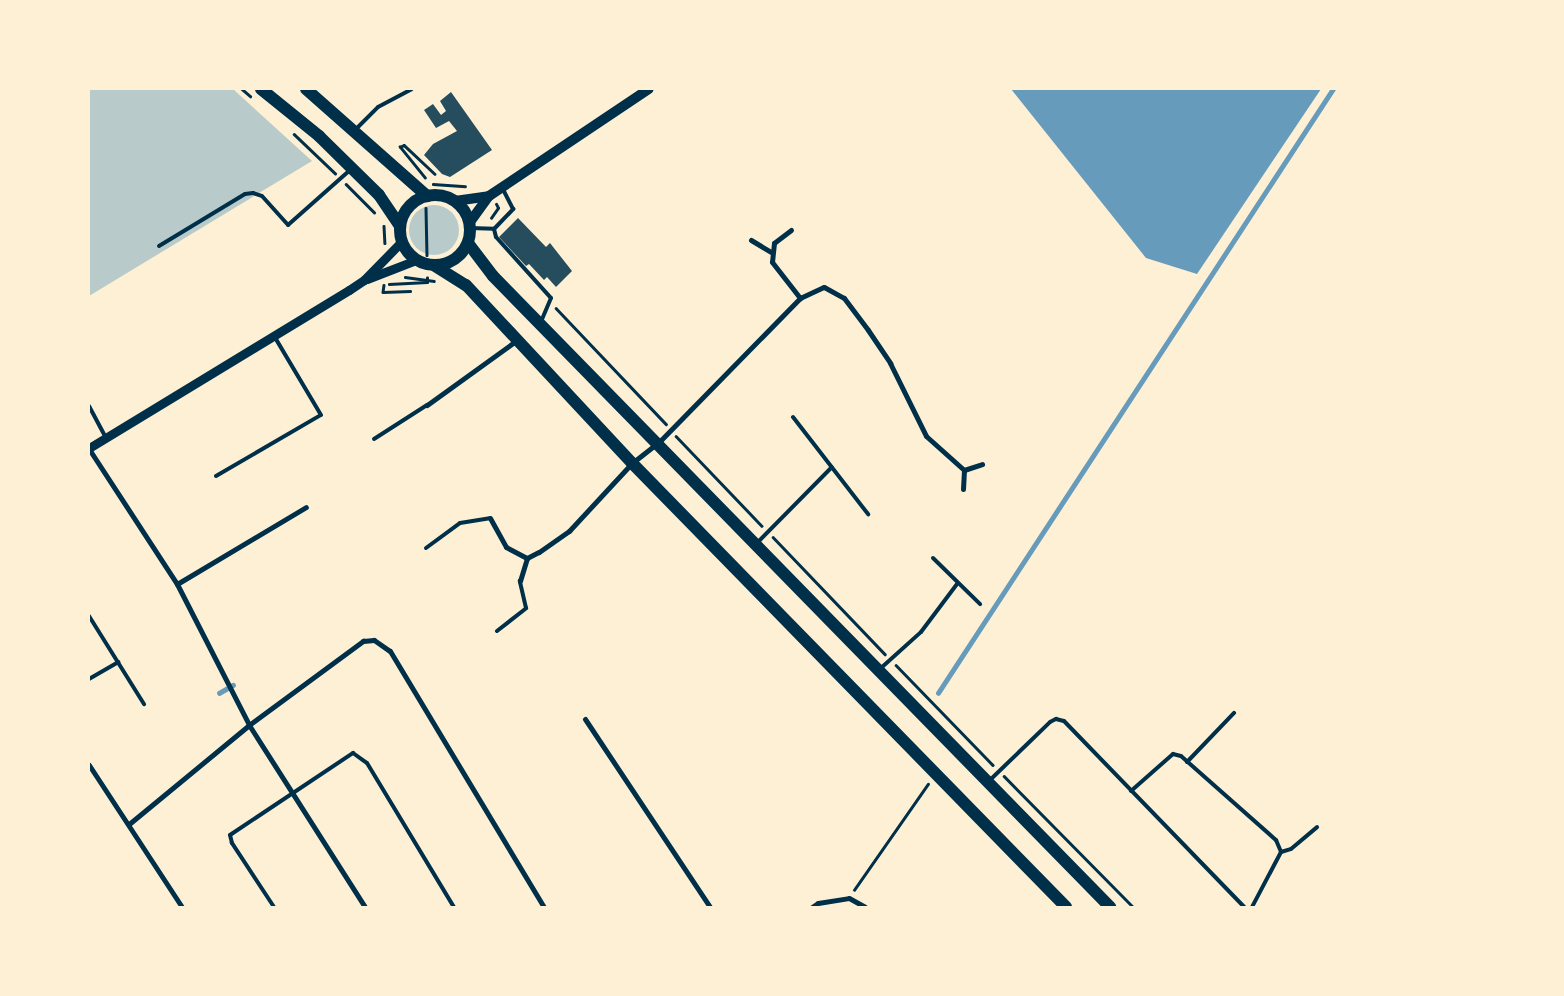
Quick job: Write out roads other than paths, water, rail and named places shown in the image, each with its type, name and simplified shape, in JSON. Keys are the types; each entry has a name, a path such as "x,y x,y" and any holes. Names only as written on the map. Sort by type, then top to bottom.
{"main road":[{"path":"261,89 352,168 379,195 400,226 402,242 426,265 466,285 632,463 1066,907"},
{"path":"306,89 426,195"},
{"path":"426,265 455,260 468,243 470,225 502,187 649,89"},
{"path":"400,226 409,207 426,195 437,195 455,202 491,198"},
{"path":"455,202 470,225"},
{"path":"468,243 493,276 659,442 1110,907"}],"street":[{"path":"791,230 774,243 771,252 772,262 800,298"},
{"path":"752,240 771,252"},
{"path":"365,907 249,725 177,584 89,448 364,280 402,242"},
{"path":"364,280 426,265"},
{"path":"520,580 527,558 570,531 632,463 659,442 800,298 824,287 844,298 890,363 926,436 964,470"},
{"path":"427,405 518,340"},
{"path":"964,470 982,464"},
{"path":"963,489 964,470"},
{"path":"177,584 306,506"},
{"path":"490,518 506,547 527,558"},
{"path":"129,824 249,725 363,641 374,640 390,651 544,907"},
{"path":"585,719 710,907"},
{"path":"89,765 182,907"},
{"path":"812,907 818,903 849,898 865,907"}],"lane":[{"path":"355,131 378,107 412,89"},
{"path":"159,246 245,194 253,193 262,196 288,225 342,180 352,168"},
{"path":"493,229 513,209 502,187"},
{"path":"470,225 493,229"},
{"path":"493,229 496,237 551,298 540,323"},
{"path":"216,476 320,415 320,409 274,336"},
{"path":"374,439 427,405"},
{"path":"89,406 106,438"},
{"path":"793,416 868,514"},
{"path":"757,543 832,467"},
{"path":"426,548 460,523 490,518"},
{"path":"934,558 957,584 980,604"},
{"path":"497,631 526,608 520,580"},
{"path":"880,670 921,632 957,584"},
{"path":"89,616 144,704"},
{"path":"89,679 118,662"},
{"path":"1187,762 1234,714"},
{"path":"988,782 1056,719 1064,721 1244,907"},
{"path":"274,907 229,839 233,831 349,753 360,756 454,907"},
{"path":"1131,791 1173,754 1187,762 1276,840 1281,852"},
{"path":"1252,907 1281,852 1291,849 1317,827"}],"water":[{"path":"1011,89 1321,89 1197,274 1146,258"}],"waterway":[{"path":"938,693 1333,89"},
{"path":"219,693 233,685"}]}
